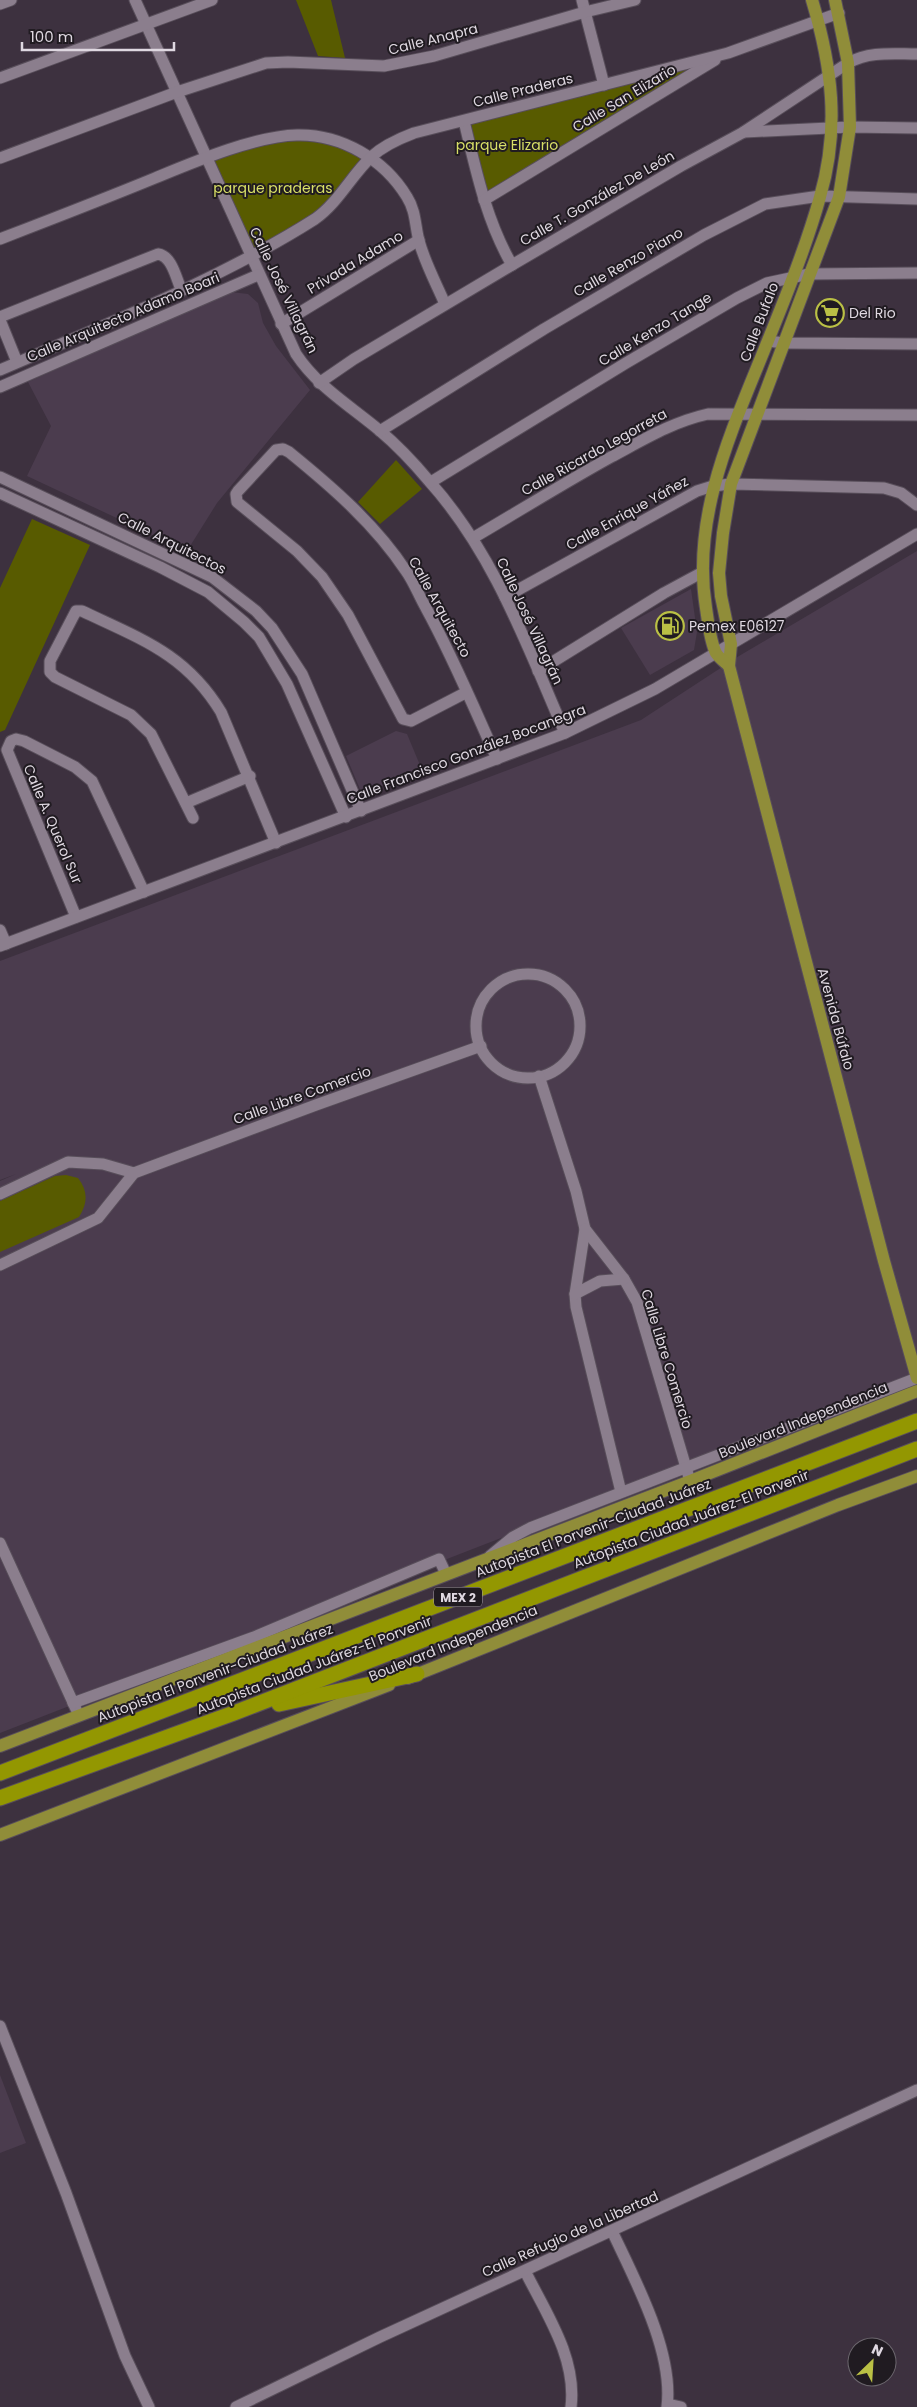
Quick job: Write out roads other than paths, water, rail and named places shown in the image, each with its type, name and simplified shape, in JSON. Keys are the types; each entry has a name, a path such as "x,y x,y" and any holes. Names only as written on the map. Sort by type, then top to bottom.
{"highway":[{"name":"Autopista El Porvenir-Ciudad Juárez","path":"0,1772 917,1421"},
{"name":"Autopista Ciudad Juárez-El Porvenir","path":"0,1798 234,1713 917,1449"},
{"path":"234,1713 417,1674"}],"main road":[{"name":"Calle Bufalo","path":"716,652 707,616 702,573 713,486 738,415 792,277 820,196 831,128 830,75 812,0"},
{"path":"731,644 720,596 720,573 723,533 731,484 839,197 850,127 848,63 835,0"},
{"name":"Avenida Búfalo","path":"731,644 729,666 881,1252 917,1378"},
{"name":"Avenida Búfalo","path":"716,652 729,666"},
{"name":"Boulevard Independencia","path":"0,1746 79,1716 225,1654 485,1560 690,1481 871,1403 917,1391"},
{"name":"Boulevard Independencia","path":"0,1836 417,1674 838,1505 917,1476"}],"street":[{"path":"0,4 11,0"},
{"name":"Calle José Villagrán","path":"135,0 207,157 258,275 296,354 319,383 380,431 431,482 473,538 505,597 565,733"},
{"path":"0,78 212,0"},
{"path":"582,0 604,85"},
{"name":"Calle Anapra","path":"0,158 177,92 266,63 288,62 384,66 426,58 585,12 635,0"},
{"name":"Calle Praderas","path":"250,257 317,217 349,184 370,158 384,147 414,133 728,53 839,13"},
{"name":"Calle San Elizario","path":"484,200 728,53"},
{"path":"742,132 860,56 874,54 917,54"},
{"path":"464,120 484,200 498,241 512,265"},
{"name":"Calle T. González De León","path":"319,383 354,359 445,304 742,132 850,127 917,128"},
{"path":"0,239 207,157 267,140 295,135 328,139 360,150 408,198 415,215 419,240 445,304"},
{"name":"Calle Renzo Piano","path":"380,431 544,329 704,235 765,204 820,196 917,199"},
{"name":"Privada Adamo","path":"281,324 419,240"},
{"path":"17,362 0,319 158,254 166,258 170,264 181,290"},
{"name":"Calle Arquitecto Adamo Boari","path":"0,370 181,290 250,257"},
{"name":"Calle Kenzo Tange","path":"431,482 738,298 767,283 809,274 917,273"},
{"name":"Calle Arquitecto Adamo Boari","path":"0,387 258,275"},
{"path":"768,341 784,343 917,344"},
{"name":"Calle Ricardo Legorreta","path":"473,538 565,483 671,425 708,414 917,415"},
{"name":"Calle Arquitecto","path":"467,692 411,721 402,719 348,615 322,578 297,551 240,506 236,498 238,491 274,452 283,449 336,492 373,528 406,571 440,633 467,692 497,759"},
{"name":"Calle Arquitectos","path":"0,477 212,577 238,596 272,628 289,652 309,688 361,811"},
{"name":"Calle Enrique Yáñez","path":"505,597 697,491 713,486 731,484 884,488 901,493 917,505"},
{"name":"Calle Arquitectos","path":"0,493 160,567 208,592 259,637 297,704 346,816"},
{"path":"60,522 67,508"},
{"name":"Calle Francisco González Bocanegra","path":"3,945 565,733 647,694 917,534"},
{"path":"538,671 664,593 702,573"},
{"path":"193,818 151,734 142,723 55,677 48,669 50,661 76,611 82,611 156,646 191,672 211,695 221,712 250,776 276,843"},
{"path":"259,637 272,628"},
{"name":"Calle A. Querol Sur","path":"76,917 18,780 7,750 11,741 24,741 75,767 92,781 144,892"},
{"path":"186,803 250,776"},
{"path":"0,930 3,945"},
{"path":"525,974 552,980 567,992 572,999 579,1017 579,1035 568,1059 555,1070 539,1076 522,1077 505,1072 491,1061 481,1046 477,1020 482,1003 492,988 507,978 525,974"},
{"name":"Calle Libre Comercio","path":"0,1265 98,1218 134,1174 324,1102 481,1046"},
{"name":"Calle Libre Comercio","path":"539,1076 576,1191 585,1229 575,1294 582,1337 621,1492"},
{"path":"0,1194 68,1162 102,1164 134,1174"},
{"name":"Calle Libre Comercio","path":"585,1229 624,1279 634,1296 690,1481"},
{"path":"575,1294 600,1281 624,1279"},
{"path":"485,1560 513,1537 530,1528 685,1467 871,1403 917,1378"},
{"path":"647,1482 652,1495"},
{"path":"0,1543 79,1716"},
{"path":"73,1703 225,1654 439,1559 446,1574"},
{"path":"0,2026 66,2193 125,2356 149,2407"},
{"name":"Calle Refugio de la Libertad","path":"236,2407 380,2337 917,2090"},
{"path":"612,2231 654,2323 666,2376 668,2406 681,2407"},
{"path":"525,2271 564,2349 573,2386 571,2407"}],"place":[{"name":"Del Rio","path":"830,313"},
{"name":"Pemex E06127","path":"670,626"}],"park label":[{"name":"parque Elizario","path":"507,145"},
{"name":"parque praderas","path":"273,188"}]}
